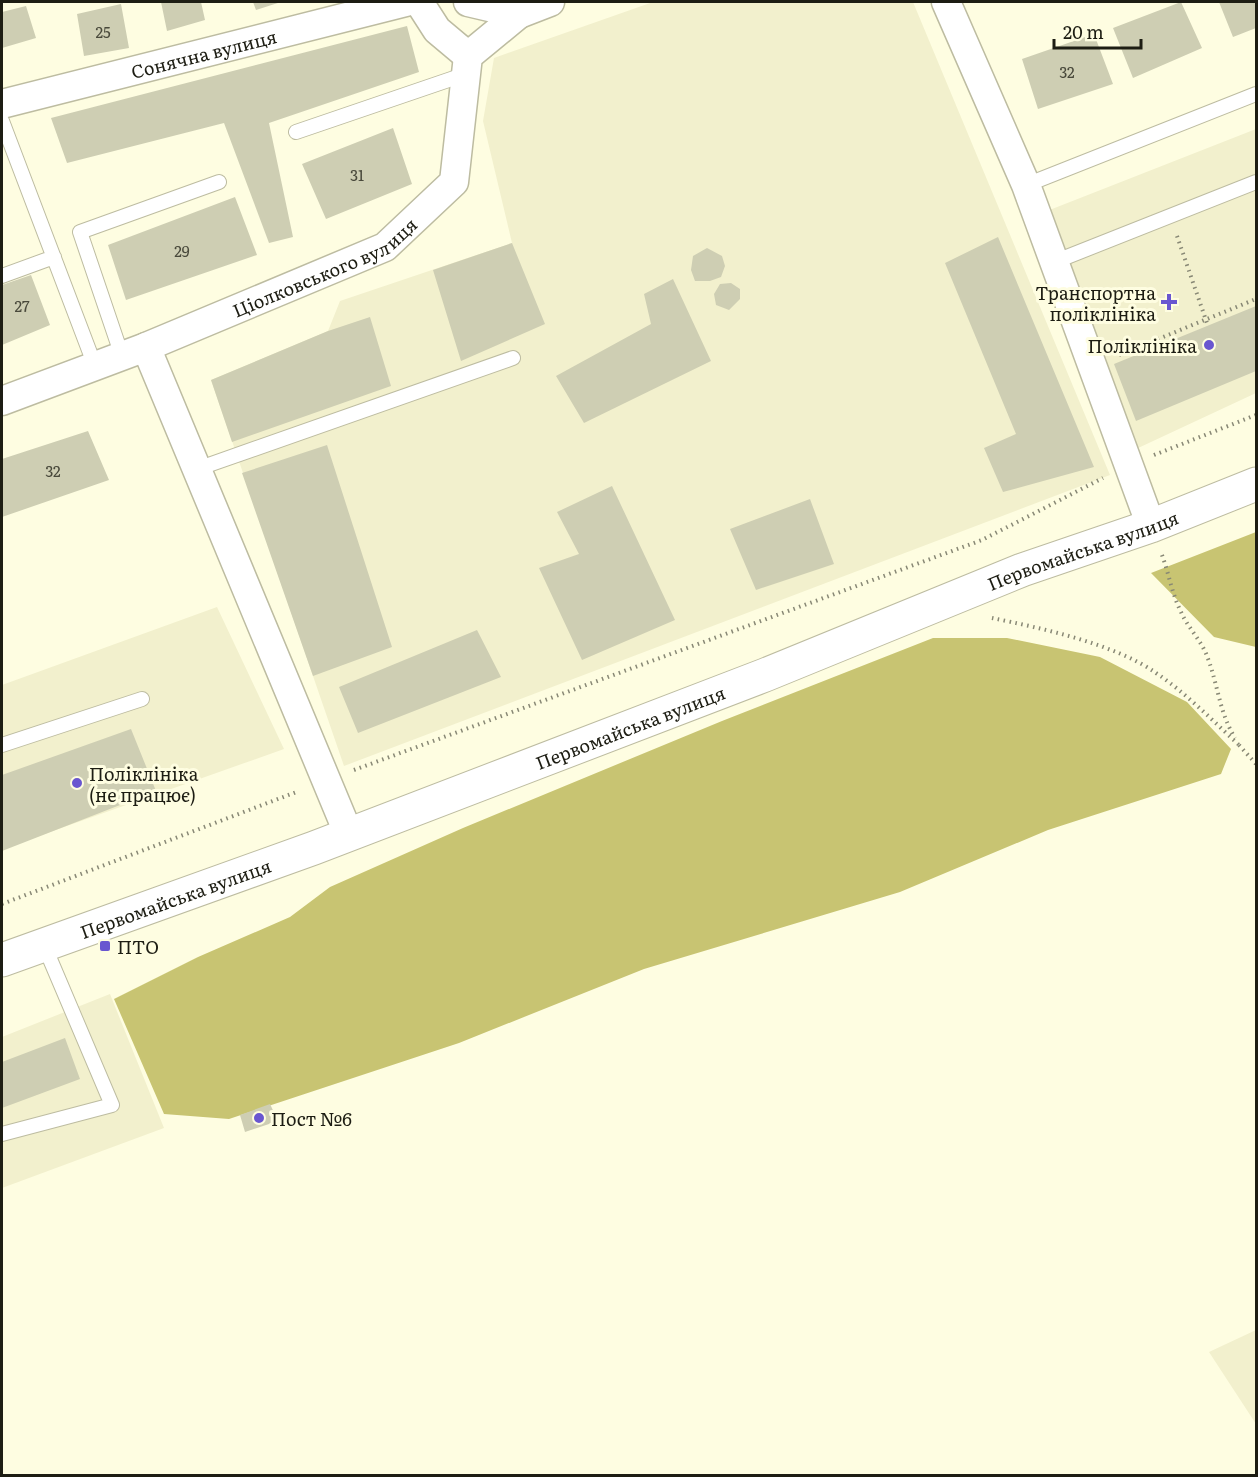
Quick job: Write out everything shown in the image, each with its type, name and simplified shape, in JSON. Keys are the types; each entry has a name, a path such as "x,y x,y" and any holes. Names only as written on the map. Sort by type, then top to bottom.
{"street":[{"name":"Сонячна вулиця","path":"2,104 406,2"},
{"path":"419,2 437,30 467,65 519,14 550,2"},
{"path":"468,2 519,14"},
{"path":"946,2 1026,185 1151,525"},
{"name":"Ціолковського вулиця","path":"2,401 134,352 386,247 454,182 467,65"},
{"path":"134,352 197,469 349,835"},
{"name":"Первомайська вулиця","path":"2,960 349,835 765,675 1022,570 1151,525 1257,484"}],"lane":[{"path":"296,132 467,65"},
{"path":"1026,185 1257,94"},
{"path":"2,121 95,366"},
{"path":"134,352 80,232 219,182"},
{"path":"1054,262 1257,182"},
{"path":"2,276 54,257"},
{"path":"197,469 513,358"},
{"path":"2,745 142,699"},
{"path":"2,1134 112,1105 44,945"}],"path":[{"path":"1170,216 1208,326"},
{"path":"1108,360 1257,299"},
{"path":"1151,525 1180,611 1206,653 1226,724 1239,745"},
{"path":"2,904 327,780 982,540"},
{"path":"991,617 1096,645 1154,671 1196,704 1257,764"}],"shaded area":[{"path":"653,2 913,2 1110,475 344,766 211,380 328,331 340,301 512,243 483,121 494,58"},
{"name":"Транспортна поліклініка","path":"1256,129 1256,393 1136,449 1047,211"},
{"path":"1256,532 1256,647 1214,637 1151,573"},
{"path":"217,607 284,749 2,849 2,685"},
{"path":"933,638 1007,638 1100,657 1187,702 1231,749 1221,774 1048,830 900,892 644,969 459,1043 229,1119 164,1114 114,999 198,957 290,917 330,887 463,828 722,721"},
{"path":"110,994 164,1128 2,1188 2,1037"},
{"path":"1256,1330 1256,1424 1209,1352"}],"building":[{"path":"161,2 201,2 205,20 167,31"},
{"path":"253,2 281,2 256,10"},
{"path":"1181,2 1202,48 1133,78 1113,28"},
{"path":"1219,2 1256,2 1256,28 1233,37"},
{"path":"121,4 129,48 84,56 77,14"},
{"path":"26,6 36,38 2,48 2,12"},
{"path":"407,26 419,72 269,123 293,237 269,243 224,123 67,163 51,118"},
{"path":"1094,34 1113,84 1038,109 1022,59"},
{"path":"393,128 412,184 326,219 302,164"},
{"path":"235,197 257,255 126,300 108,245"},
{"path":"998,237 1094,467 1003,492 984,448 1016,434 945,263"},
{"path":"512,243 545,324 461,361 433,270"},
{"path":"707,248 722,256 725,266 721,277 710,281 695,281 691,270 693,256"},
{"path":"31,275 50,325 2,345 2,285"},
{"path":"673,279 711,361 584,423 556,376 651,324 644,294"},
{"path":"731,283 740,289 740,299 729,310 716,305 714,294 720,284"},
{"name":"Поліклініка","path":"1256,306 1256,371 1136,421 1114,364"},
{"path":"370,317 391,386 232,442 211,380 328,331"},
{"path":"88,431 109,480 2,517 2,459"},
{"path":"327,445 392,647 313,676 242,473"},
{"path":"612,486 675,620 582,660 539,568 579,554 557,512"},
{"path":"810,499 834,564 756,590 730,529"},
{"path":"477,630 501,677 358,733 339,687"},
{"name":"Поліклініка (не працює)","path":"131,729 156,791 2,851 2,775"},
{"path":"65,1038 80,1079 2,1108 2,1062"},
{"name":"Пост №6","path":"270,1104 278,1121 245,1132 240,1115"}],"place":[{"name":"Транспортна поліклініка","path":"1169,302"},
{"name":"Поліклініка","path":"1209,345"},
{"name":"Поліклініка (не працює)","path":"77,783"},
{"name":"ПТО","path":"105,946"},
{"name":"Пост №6","path":"259,1118"}]}
